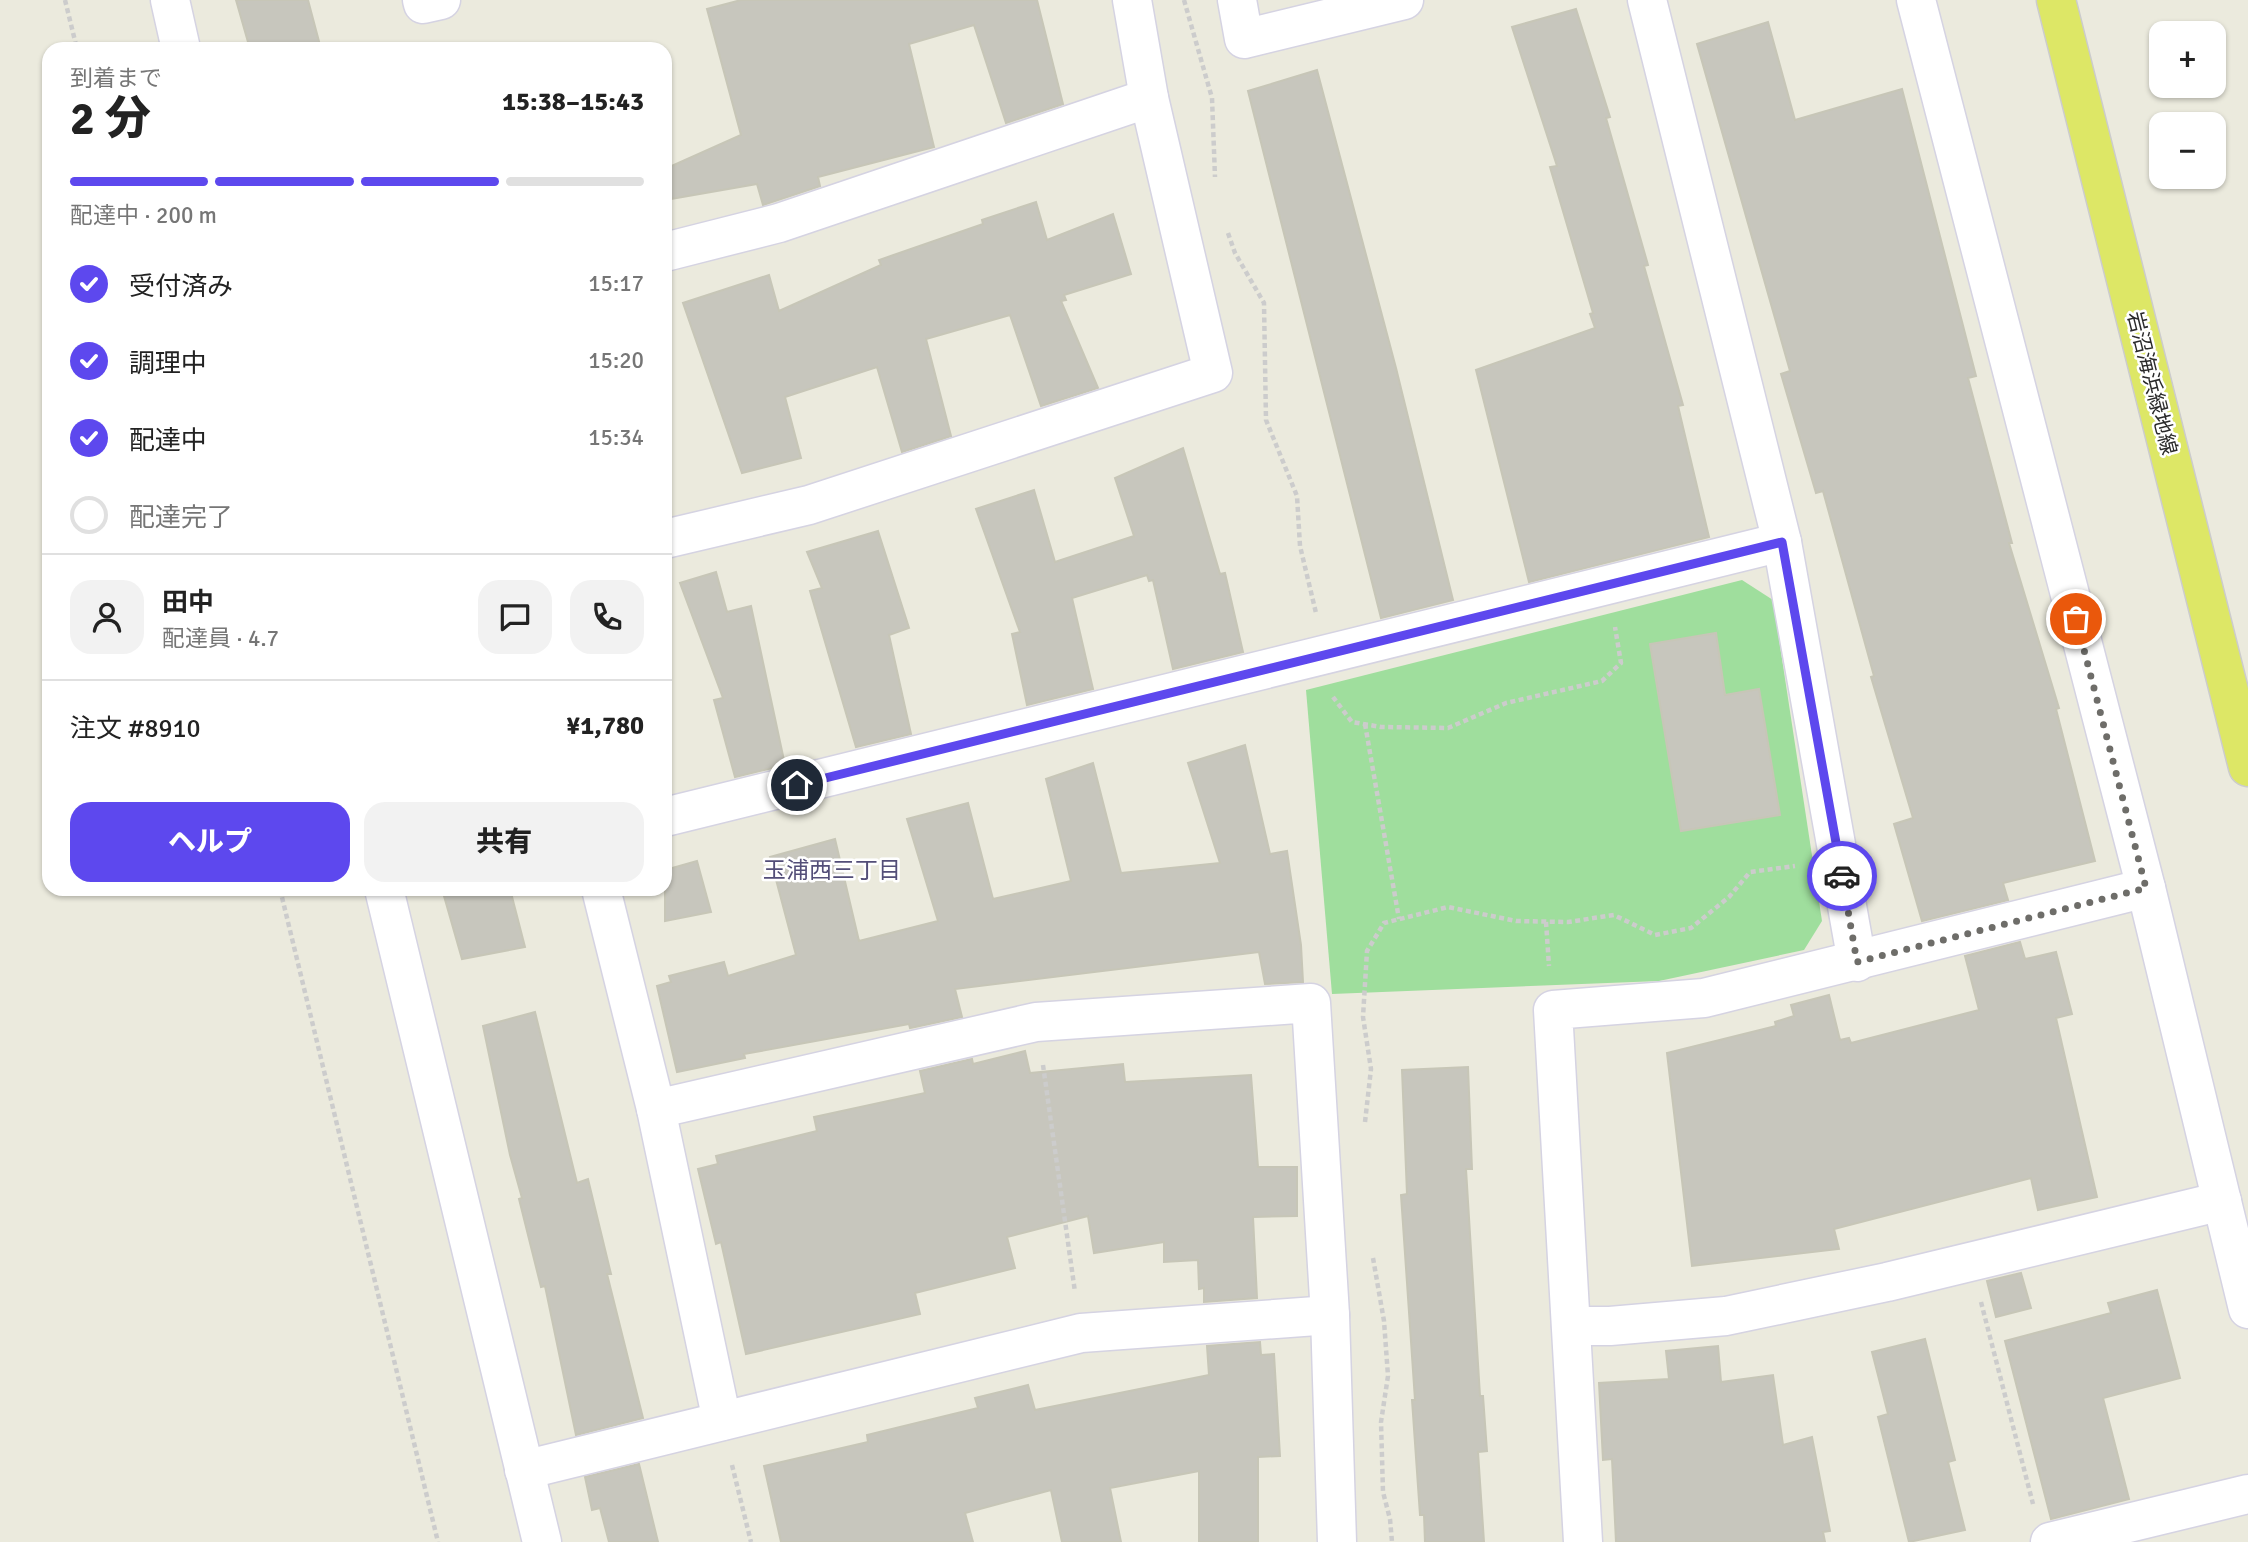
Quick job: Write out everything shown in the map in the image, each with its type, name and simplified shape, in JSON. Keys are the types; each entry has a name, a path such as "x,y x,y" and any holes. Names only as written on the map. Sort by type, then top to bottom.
{"main road":[{"name":"岩沼海浜緑地線","path":"2056,0 2248,767"}],"street":[{"path":"170,0 179,42"},
{"path":"422,0 423,4 440,0"},
{"path":"672,537 809,505 1213,373 1149,99 1132,0"},
{"path":"1237,0 1244,39 1404,0"},
{"path":"1647,0 1782,542 1857,962"},
{"path":"1916,0 2146,888 2248,1309"},
{"path":"672,250 779,223 1149,99"},
{"path":"672,815 1782,542"},
{"path":"1583,1542 1553,1010 1704,998 2146,888"},
{"path":"386,896 541,1542"},
{"path":"603,896 656,1109 722,1421"},
{"path":"656,1109 1036,1022 1311,1003 1330,1315 1337,1542"},
{"path":"1571,1326 1610,1326 1726,1316 1887,1282 2222,1201"},
{"path":"524,1470 1081,1333 1330,1315"},
{"path":"2043,1529 2248,1494"}],"path":[{"path":"65,0 74,42"},
{"path":"1184,0 1212,98 1215,183"},
{"path":"1228,230 1235,253 1264,303 1266,420 1297,496"},
{"path":"1365,724 1399,919"},
{"path":"1364,1126 1371,1069 1363,1017 1367,951 1384,923 1448,907 1516,921 1568,922 1614,915 1655,935 1690,928 1729,897 1750,872 1839,860"},
{"path":"282,896 438,1542"},
{"path":"1036,1022 1081,1333"},
{"path":"1371,1251 1384,1321 1388,1376 1381,1422 1383,1492 1390,1519 1392,1542"},
{"path":"1970,1261 2043,1529"},
{"path":"722,1421 751,1542"}],"green space":[{"path":"1742,580 1773,600 1822,921 1804,950 1659,981 1332,994 1306,690"}],"building":[{"path":"236,0 308,0 319,42 248,42"},
{"path":"741,0 1037,0 1063,104 1006,123 974,25 909,44 934,147 818,177 820,186 763,205 757,184 672,199 672,166 741,135 707,9"},
{"path":"1576,9 1610,117 1606,118 1648,265 1644,266 1683,405 1678,406 1709,537 1529,582 1476,370 1595,328 1590,314 1593,313 1550,167 1557,166 1512,27"},
{"path":"1768,22 1795,120 1902,89 1976,376 1968,378 2012,543 2009,543 2059,708 2056,709 2095,861 2003,883 2008,900 1922,921 1894,824 1913,818 1871,677 1874,676 1823,491 1816,493 1781,374 1790,371 1697,44"},
{"path":"1317,70 1396,368 1453,600 1381,618 1248,91"},
{"path":"1036,202 1047,240 1113,214 1131,274 1064,295 1066,300 1061,301 1098,388 1041,406 1010,315 926,339 951,436 902,452 877,367 785,397 801,458 742,473 683,303 769,275 779,311 881,265 879,260 983,224 982,220"},
{"path":"1183,448 1220,574 1225,573 1243,652 1173,669 1153,580 1149,581 1147,575 1072,598 1093,689 1027,705 1012,634 1020,632 976,509 1034,490 1055,562 1134,536 1115,478"},
{"path":"878,531 909,628 889,635 911,734 856,747 810,591 822,588 807,552"},
{"path":"716,572 727,612 751,606 785,765 735,777 714,700 723,698 680,583"},
{"path":"1716,633 1725,695 1759,689 1780,815 1681,831 1650,644"},
{"path":"1245,745 1270,854 1287,851 1301,945 1303,982 1265,984 1259,952 955,989 962,1017 910,1028 909,1024 744,1054 745,1058 677,1072 657,986 671,982 669,976 724,962 728,976 796,955 770,857 835,839 859,941 938,921 907,819 968,803 993,899 1071,881 1046,779 1093,763 1121,873 1220,863 1188,763"},
{"path":"697,861 711,912 665,921 665,896 672,896 672,868"},
{"path":"444,896 512,896 525,947 462,959"},
{"path":"2020,942 2025,959 2056,952 2072,1014 2056,1018 2097,1197 2038,1210 2031,1178 1834,1229 1839,1249 1692,1266 1667,1053 1776,1026 1775,1022 1794,1016 1791,1005 1829,995 1840,1040 1849,1038 1851,1043 1979,1010 1965,956"},
{"path":"535,1012 577,1183 588,1179 611,1274 607,1274 643,1418 576,1435 545,1286 541,1287 519,1199 522,1198 510,1155 483,1026"},
{"path":"1025,1051 1030,1073 1123,1064 1125,1082 1251,1075 1258,1167 1297,1167 1297,1216 1253,1217 1257,1298 1204,1302 1204,1288 1199,1289 1198,1260 1164,1262 1164,1242 1094,1253 1088,1216 1007,1237 1015,1268 915,1293 920,1314 746,1354 721,1242 716,1244 698,1169 718,1164 716,1156 817,1131 814,1117 925,1093 920,1071 972,1059 973,1064"},
{"path":"1468,1067 1472,1169 1466,1169 1480,1396 1483,1396 1487,1451 1478,1452 1484,1542 1425,1542 1424,1515 1420,1515 1412,1400 1415,1400 1401,1195 1407,1194 1402,1070"},
{"path":"2021,1273 2031,1308 1996,1317 1987,1281"},
{"path":"2157,1290 2180,1378 2103,1398 2129,1499 2051,1519 2005,1341 2111,1313 2108,1303"},
{"path":"1925,1339 1955,1460 1948,1462 1965,1530 1909,1542 1878,1417 1888,1414 1872,1352"},
{"path":"1260,1342 1261,1355 1274,1354 1280,1456 1258,1457 1258,1542 1199,1542 1199,1471 1110,1488 1121,1542 1062,1542 1051,1490 965,1513 973,1542 781,1542 764,1466 868,1442 867,1435 978,1408 975,1398 1028,1385 1035,1410 1209,1375 1207,1346"},
{"path":"1718,1346 1721,1382 1773,1375 1783,1445 1812,1437 1830,1531 1823,1532 1825,1542 1616,1542 1612,1459 1603,1460 1599,1383 1669,1379 1666,1351"},
{"path":"639,1464 658,1542 609,1542 600,1508 592,1510 585,1477"}],"way so far":[{"path":"1842,876 1857,962 2146,888 2076,619"}],"district":[{"name":"玉浦西三丁目","path":"832,870"}],"route":[{"path":"797,785 1782,542 1842,876"}]}
